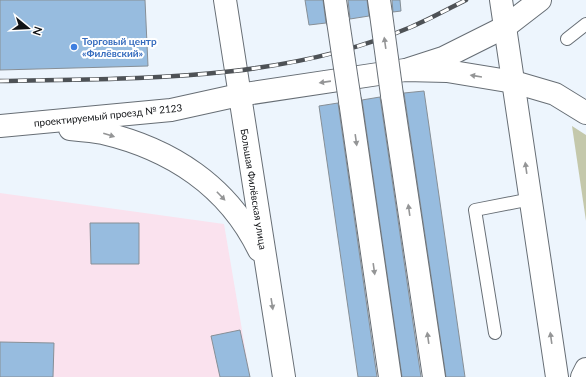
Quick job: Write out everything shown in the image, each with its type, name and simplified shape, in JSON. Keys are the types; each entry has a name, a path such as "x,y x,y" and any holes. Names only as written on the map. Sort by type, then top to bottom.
{"street":[{"name":"Большая Филёвская улица","path":"225,0 284,377"},
{"path":"501,0 557,377"},
{"path":"406,70 443,58 505,27 540,0"},
{"path":"380,7 434,377"},
{"path":"336,10 390,377"},
{"name":"проектируемый проезд № 2123","path":"0,126 171,110 239,95 406,70"},
{"path":"406,70 447,71 514,82 555,94 586,113"},
{"path":"28,124 103,133 142,145 184,164 217,191 232,207 252,236 266,266"},
{"path":"582,377 586,369"}],"lane":[{"path":"567,39 586,24"},
{"path":"495,333 475,210 531,199"}],"shaded area":[{"path":"0,193 224,224 250,377 0,377"}],"green space":[{"path":"572,126 586,135 586,221"}],"building":[{"name":"Торговый центр «Филёвский»","path":"0,0 145,0 148,66 0,70"},
{"path":"305,0 323,0 326,23 309,25"},
{"path":"348,0 367,0 369,16 350,19"},
{"path":"392,0 400,0 401,11 393,12"},
{"path":"424,91 465,377 446,377 404,93"},
{"path":"380,97 421,377 402,377 362,100"},
{"path":"338,103 377,377 358,377 319,106"},
{"path":"90,223 139,223 139,264 91,264"},
{"path":"240,330 250,377 220,377 211,336"},
{"path":"0,342 54,343 53,377 0,377"}],"railway":[{"path":"0,81 157,77 209,74 261,67 312,58 362,45 411,27 466,0"}],"place":[{"name":"Торговый центр «Филёвский»","path":"74,47"}]}
